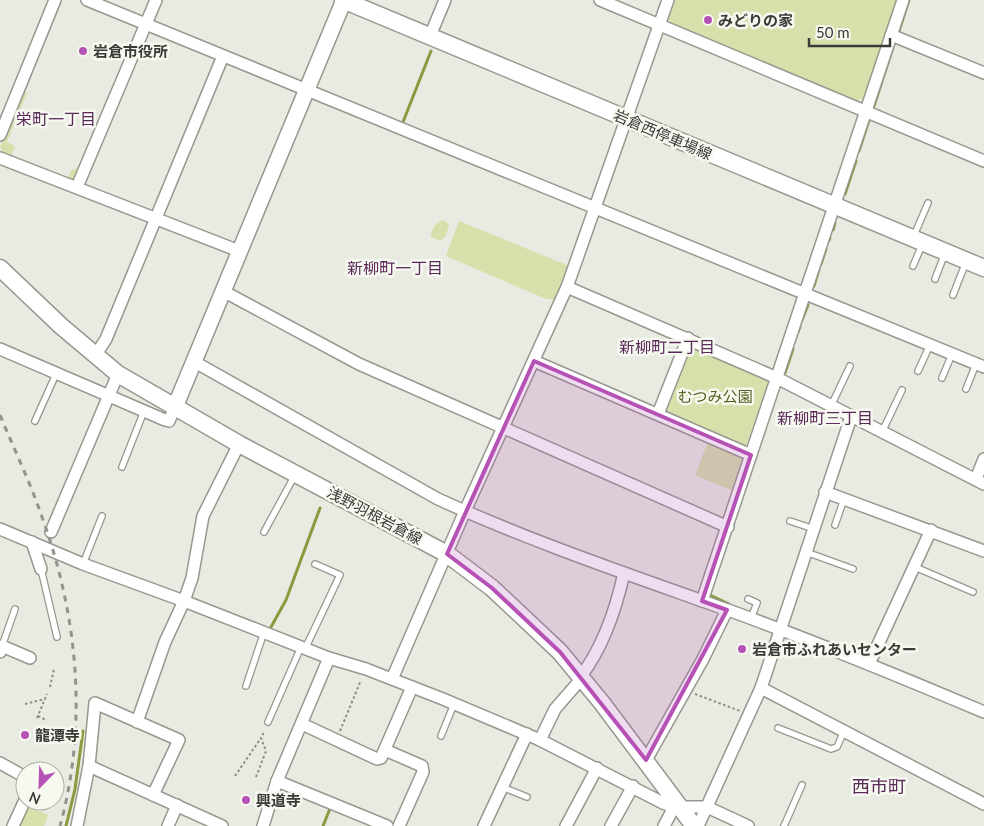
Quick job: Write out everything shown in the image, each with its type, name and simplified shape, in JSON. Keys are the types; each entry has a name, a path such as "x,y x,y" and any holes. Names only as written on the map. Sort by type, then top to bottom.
{"main road":[{"name":"岩倉西停車場線","path":"343,0 984,268"},
{"name":"浅野羽根岩倉線","path":"0,268 95,356 118,374 240,444 447,554 492,588 526,617 581,677 646,760 677,807 694,826"}],"street":[{"path":"0,135 56,0"},
{"path":"87,0 980,366"},
{"path":"77,188 156,0"},
{"path":"0,349 169,421 343,0"},
{"path":"430,36 445,0"},
{"path":"600,0 984,161"},
{"path":"392,679 465,511 567,287 668,0"},
{"path":"702,601 903,0"},
{"path":"891,35 984,73"},
{"path":"95,356 106,339 223,56"},
{"path":"0,158 156,217 239,251"},
{"path":"567,287 778,378 980,482 984,459"},
{"path":"223,290 359,364 728,527"},
{"path":"658,414 688,338"},
{"path":"193,361 438,499 465,511 624,572 781,629 984,712"},
{"path":"534,361 751,455"},
{"path":"51,532 118,374"},
{"path":"698,826 761,688 851,417"},
{"path":"137,722 165,642 184,601 192,578 202,516 240,444"},
{"path":"825,492 984,551"},
{"path":"0,529 83,564 184,601 328,658 366,669 454,704 540,740 677,807 707,807 748,826"},
{"path":"870,664 931,530"},
{"path":"32,542 41,569"},
{"path":"540,740 555,709 592,661 619,596 624,572"},
{"path":"646,760 727,610"},
{"path":"1,649 30,658"},
{"path":"263,826 277,781 328,658"},
{"path":"302,724 377,759 381,758 412,687"},
{"path":"761,688 984,804"},
{"path":"77,826 89,766 94,703 179,740 153,795"},
{"path":"484,826 527,734"},
{"path":"385,750 422,766 423,772 399,826"},
{"path":"0,763 15,771"},
{"path":"89,766 222,826"},
{"path":"566,826 597,768"},
{"path":"277,781 387,826"},
{"path":"611,826 633,786"},
{"path":"168,826 177,806"},
{"path":"664,826 677,807"},
{"path":"13,826 20,811"}],"lane":[{"path":"913,266 928,203"},
{"path":"934,279 946,252"},
{"path":"953,295 967,261"},
{"path":"918,371 930,345"},
{"path":"942,378 952,354"},
{"path":"831,406 850,366"},
{"path":"966,389 980,366"},
{"path":"34,421 56,374"},
{"path":"882,432 902,390"},
{"path":"122,467 144,411"},
{"path":"264,532 296,473"},
{"path":"836,525 844,499"},
{"path":"83,564 102,516"},
{"path":"790,521 814,529"},
{"path":"806,552 853,568"},
{"path":"268,722 340,576 315,564"},
{"path":"915,567 973,592"},
{"path":"41,569 57,636"},
{"path":"748,599 757,602 751,618"},
{"path":"1,649 14,609"},
{"path":"246,686 264,632"},
{"path":"441,736 454,704"},
{"path":"778,728 831,749 837,747 844,731"},
{"path":"784,826 802,785"},
{"path":"502,787 527,798"}],"path":[{"path":"50,687 54,669"},
{"path":"336,740 366,669"},
{"path":"685,690 749,715"},
{"path":"46,720 37,717 47,694"},
{"path":"25,704 45,699"},
{"path":"235,776 262,738 264,732"},
{"path":"256,777 266,751 262,738"}],"highlighted area":[{"path":"534,361 751,455 702,601 727,610 646,760 560,652 492,588 447,554"}],"green space":[{"path":"675,0 899,0 867,96 857,101 672,25 668,20"},
{"path":"23,92 27,93 7,142 15,146 11,157 3,154 0,147"},
{"path":"100,114 102,115 77,177 72,180 68,178 71,170 78,168"},
{"path":"443,220 449,224 446,236 440,241 430,236 435,225"},
{"path":"459,221 569,266 555,299 546,299 446,256"},
{"name":"むつみ公園","path":"690,346 769,381 745,448 661,412"},
{"path":"708,442 744,457 733,491 695,475"},
{"path":"26,811 40,811 48,815 44,826 20,826"}],"waterway":[{"path":"899,31 909,0"},
{"path":"874,106 894,44"},
{"path":"403,122 431,51"},
{"path":"859,151 869,120"},
{"path":"845,194 856,161"},
{"path":"833,230 835,223"},
{"path":"821,264 826,249"},
{"path":"814,286 819,269"},
{"path":"802,320 808,305"},
{"path":"798,332 800,327"},
{"path":"785,373 793,349"},
{"path":"271,627 286,600 320,508"},
{"path":"710,595 729,604"},
{"path":"66,826 75,789 83,731"},
{"path":"323,826 331,806"}],"railway":[{"path":"0,415 42,517 64,593 71,631 75,670 76,710 74,749 69,787 60,826"}],"place":[{"name":"みどりの家","path":"708,20"},
{"name":"岩倉市役所","path":"83,51"},
{"name":"岩倉市ふれあいセンター","path":"742,649"},
{"name":"龍潭寺","path":"25,735"},
{"name":"興道寺","path":"246,800"}],"district":[{"name":"栄町一丁目","path":"56,118"},
{"name":"新柳町一丁目","path":"395,267"},
{"name":"新柳町二丁目","path":"667,346"},
{"name":"新柳町三丁目","path":"825,417"},
{"name":"西市町","path":"879,786"}]}
